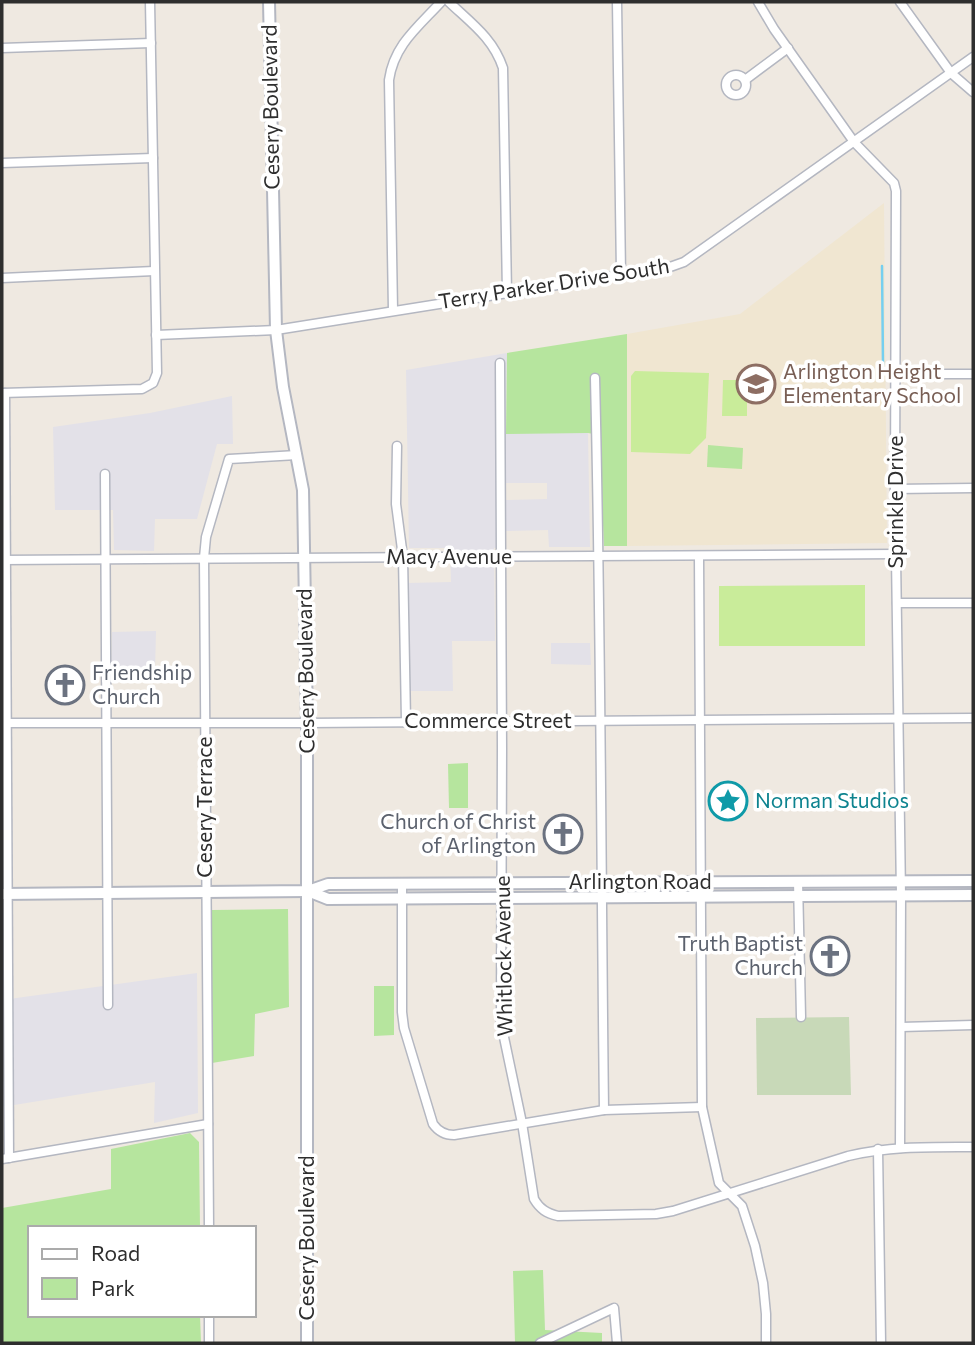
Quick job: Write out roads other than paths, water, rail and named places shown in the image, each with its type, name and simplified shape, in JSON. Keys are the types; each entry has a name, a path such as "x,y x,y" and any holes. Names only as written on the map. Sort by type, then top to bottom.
{"main road":[{"name":"Cesery Boulevard","path":"269,2 276,330 303,490 308,891 307,1343"},
{"name":"Arlington Road","path":"5,894 308,891 328,884 402,883 973,881"},
{"name":"Arlington Road","path":"308,891 328,899 973,895"}],"street":[{"path":"150,2 157,373 153,383 142,389 3,393 5,1158 208,1124"},
{"path":"393,310 389,80 391,67 404,41 441,2"},
{"path":"449,2 490,41 503,68 507,293"},
{"path":"617,2 621,274"},
{"name":"Sprinkle Drive","path":"758,2 854,142 894,183 897,191 895,489 901,895 900,1148"},
{"path":"900,2 951,73 973,92"},
{"path":"2,48 151,43"},
{"path":"745,80 788,48"},
{"name":"Terry Parker Drive South","path":"156,335 276,330 670,267 684,262 973,57"},
{"path":"2,163 153,158"},
{"path":"2,278 154,271"},
{"name":"Whitlock Avenue","path":"499,363 501,1023 522,1123 534,1199 541,1209 558,1216 656,1214 730,1194"},
{"path":"897,374 973,374"},
{"path":"595,378 600,556 600,883 604,1110"},
{"path":"397,446 396,504 403,557 406,721"},
{"name":"Cesery Terrace","path":"209,1226 205,892 206,537 229,459 297,455"},
{"path":"105,474 108,1005"},
{"path":"895,489 973,488"},
{"name":"Macy Avenue","path":"4,559 896,554"},
{"path":"699,556 702,1107 719,1183 742,1206 755,1246 763,1283 766,1343"},
{"path":"897,603 973,603"},
{"name":"Commerce Street","path":"4,723 973,718"},
{"path":"798,881 801,1017"},
{"path":"402,883 404,1028 433,1124 441,1132 454,1135 604,1110 702,1107"},
{"path":"901,1027 973,1025"},
{"path":"730,1194 837,1159 878,1149 973,1147"},
{"path":"878,1149 881,1343"},
{"path":"540,1343 614,1308 617,1343"},
{"path":"209,1317 209,1343"}],"waterway":[{"path":"882,266 883,365"}],"place":[{"name":"Arlington Height Elementary School","path":"756,384"},
{"name":"Friendship Church","path":"65,685"},
{"name":"Norman Studios","path":"728,801"},
{"name":"Church of Christ of Arlington","path":"563,834"},
{"name":"Truth Baptist Church","path":"830,956"}]}
